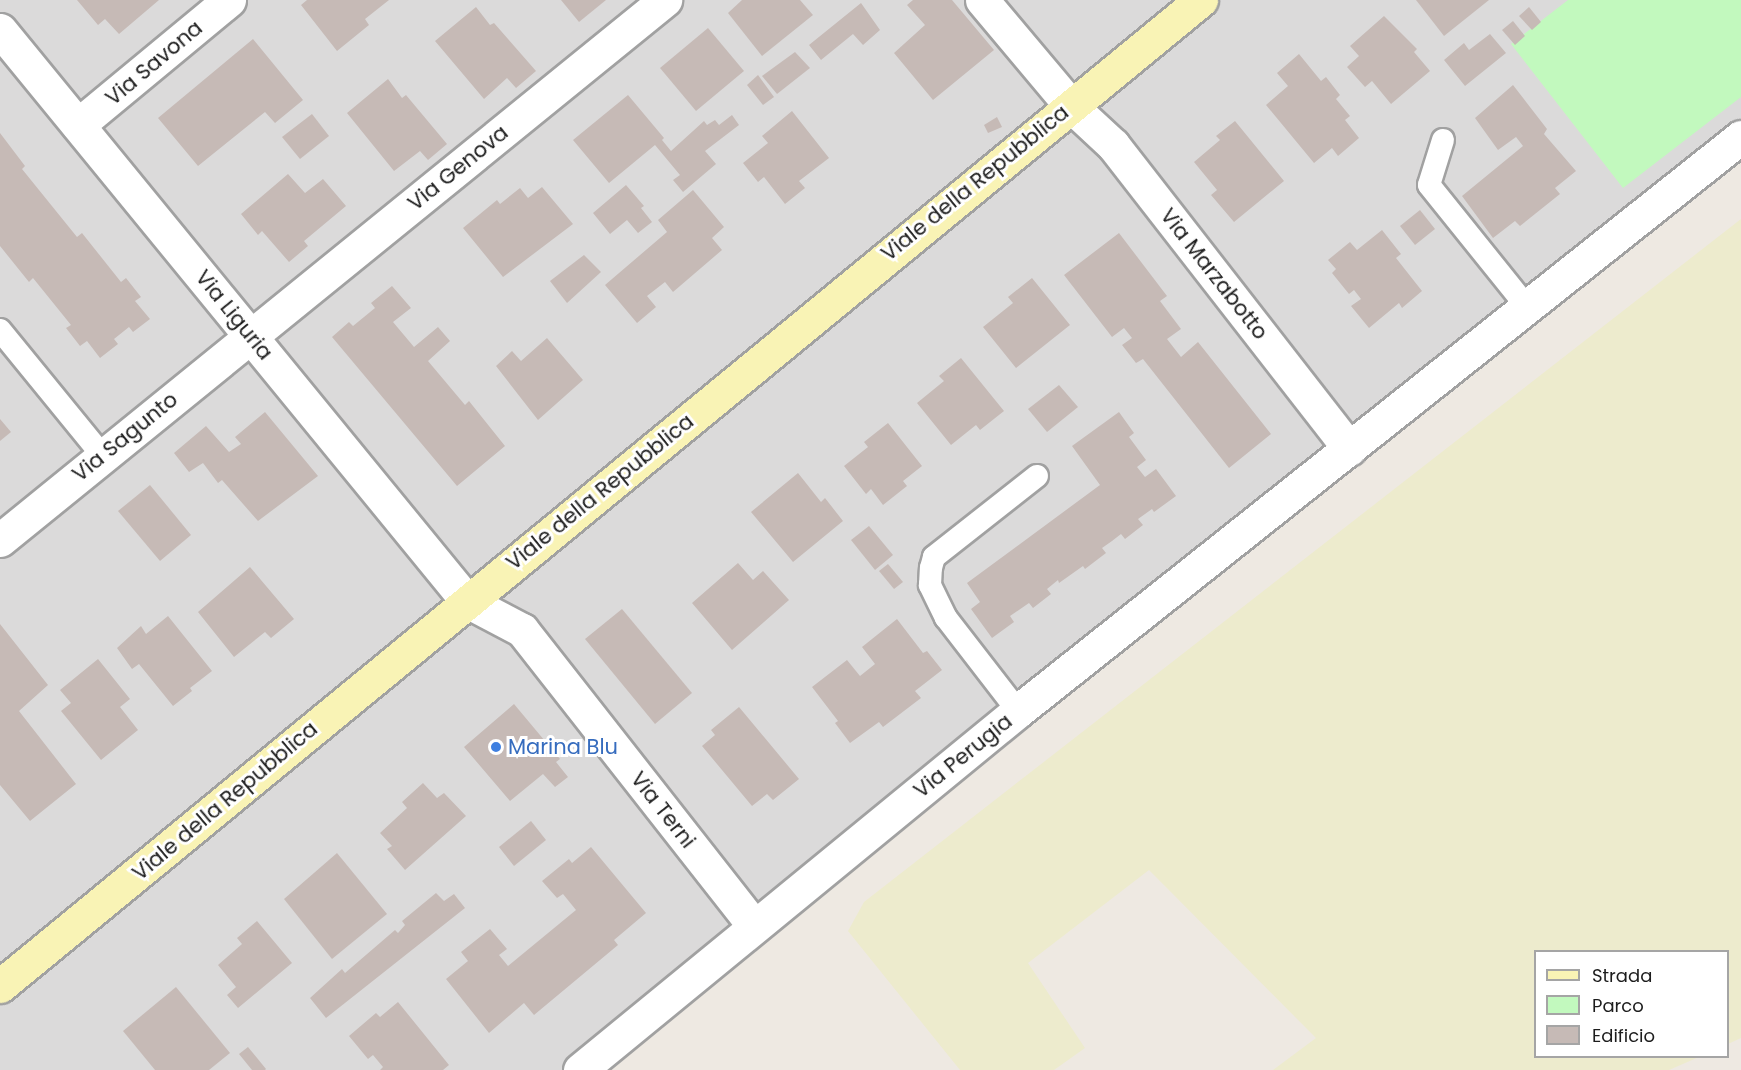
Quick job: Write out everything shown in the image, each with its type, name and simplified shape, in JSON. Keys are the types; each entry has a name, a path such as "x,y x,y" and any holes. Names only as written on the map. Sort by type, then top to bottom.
{"street":[{"name":"Via Savona","path":"78,125 229,0"},
{"name":"Via Genova","path":"251,336 666,0"},
{"name":"Via Marzabotto","path":"982,0 1071,105 1113,145 1350,449"},
{"name":"Viale della Repubblica","path":"0,986 1071,105 1202,0"},
{"name":"Via Liguria","path":"0,30 467,601"},
{"name":"Via Perugia","path":"580,1070 1018,711 1741,137"},
{"name":"Via Sagunto","path":"0,540 251,336"},
{"name":"Via Terni","path":"467,601 522,630 754,926"}],"lane":[{"path":"1443,140 1430,184 1527,307"},
{"path":"0,330 102,455"},
{"path":"1018,711 946,618 930,585 931,568 934,557 1037,476"}],"shaded area":[{"path":"0,0 1741,0 1741,137 580,1070 0,1070"},
{"path":"1741,219 1741,1038 1729,1044 1729,950 1534,950 1534,1058 1697,1058 1669,1070 1273,1070 1316,1038 1149,870 1028,963 1085,1048 1054,1070 960,1070 848,931 864,902"}],"green space":[{"path":"1568,0 1741,0 1741,97 1623,188 1511,44"}],"building":[{"path":"77,0 159,0 119,34 105,19 98,25"},
{"path":"307,0 389,0 365,19 369,25 337,51 301,5"},
{"path":"561,0 606,0 579,22"},
{"path":"742,0 800,0 813,15 762,56 728,13"},
{"path":"913,0 952,0 994,50 933,100 894,53 925,25 907,5"},
{"path":"1416,0 1489,0 1444,36"},
{"path":"861,3 880,30 863,45 853,34 821,60 809,45"},
{"path":"476,7 490,25 494,23 536,71 516,88 507,78 484,99 435,41"},
{"path":"1529,7 1541,22 1532,30 1519,16"},
{"path":"1384,16 1417,49 1414,52 1430,71 1391,104 1372,81 1365,87 1347,67 1359,56 1350,46"},
{"path":"1513,21 1525,36 1515,45 1502,30"},
{"path":"708,28 744,71 696,111 660,68"},
{"path":"1490,34 1506,53 1465,86 1444,60 1464,43 1469,50"},
{"path":"253,39 303,100 275,123 265,112 198,166 158,118"},
{"path":"795,52 810,68 777,94 762,76"},
{"path":"1299,54 1321,81 1326,77 1340,95 1336,99 1350,116 1345,120 1359,138 1338,156 1332,148 1314,163 1266,105 1288,86 1277,73"},
{"path":"758,75 774,97 763,105 747,85"},
{"path":"388,79 402,98 406,95 447,144 428,160 420,151 394,171 347,113"},
{"path":"1513,85 1547,129 1544,134 1576,171 1555,188 1560,194 1520,226 1515,221 1493,238 1462,196 1523,146 1516,137 1498,150 1475,118"},
{"path":"628,95 664,138 662,140 671,151 704,121 707,125 715,120 719,125 732,115 739,125 705,151 716,164 683,192 673,180 680,175 655,145 609,183 573,140"},
{"path":"792,111 829,158 799,181 805,188 785,204 764,177 758,182 743,163 768,143 762,136"},
{"path":"312,114 329,136 300,159 282,137"},
{"path":"997,117 1002,127 988,133 984,125"},
{"path":"1235,121 1284,181 1234,222 1211,195 1217,190 1194,162 1220,140 1216,136"},
{"path":"0,133 25,166 22,169 77,237 82,233 121,282 126,278 141,297 135,301 150,319 133,332 129,327 114,339 118,344 100,358 87,341 80,346 66,328 71,325 33,278 29,282 0,246"},
{"path":"288,174 305,193 323,179 346,206 304,241 308,246 289,262 262,231 258,235 241,214"},
{"path":"626,185 644,206 641,208 652,222 638,233 627,220 610,234 593,213"},
{"path":"542,187 573,224 503,277 463,228 497,200 500,204 520,188 528,198"},
{"path":"693,190 724,227 712,238 722,250 673,292 665,282 647,296 656,307 637,323 605,285 667,232 658,220"},
{"path":"1420,210 1435,229 1415,245 1400,226"},
{"path":"1382,230 1401,254 1396,258 1422,291 1402,308 1399,303 1369,328 1351,306 1361,299 1354,290 1349,294 1332,273 1336,269 1328,260 1350,242 1357,250"},
{"path":"1119,233 1167,296 1160,301 1181,329 1167,339 1181,357 1198,342 1271,434 1229,468 1143,359 1136,363 1122,345 1132,338 1124,328 1112,337 1064,275"},
{"path":"584,255 601,272 567,303 550,281"},
{"path":"1032,278 1070,325 1016,368 983,327 1013,303 1008,297"},
{"path":"392,286 411,308 393,322 414,347 438,327 450,341 428,361 465,405 469,401 505,446 457,486 332,337 349,322 353,326 375,308 371,303"},
{"path":"547,338 583,380 538,420 496,366 512,351 521,361"},
{"path":"961,358 1004,411 980,430 976,425 951,445 917,403 944,381 939,376"},
{"path":"1059,385 1078,407 1047,432 1028,409"},
{"path":"265,412 318,476 258,521 222,480 218,483 203,463 189,472 174,453 206,426 229,452 241,444 235,437"},
{"path":"1119,412 1134,433 1129,437 1146,460 1137,467 1145,477 1156,469 1176,496 1154,512 1152,509 1138,519 1143,525 1125,539 1121,534 1102,548 1106,553 1085,569 1083,566 1059,583 1058,580 1047,589 1051,594 1033,608 1029,603 1010,616 1014,622 992,638 971,609 980,602 967,583 1100,485 1072,446"},
{"path":"0,419 11,432 0,441"},
{"path":"888,423 922,466 903,481 907,486 883,505 871,489 866,494 844,466 868,447 864,442"},
{"path":"798,473 821,502 825,498 843,521 793,562 751,512"},
{"path":"150,485 191,535 160,561 118,511"},
{"path":"869,526 893,555 875,570 851,540"},
{"path":"738,563 753,580 763,571 789,600 732,650 692,603"},
{"path":"888,564 903,582 894,589 879,571"},
{"path":"250,567 294,619 271,638 265,632 234,657 198,612"},
{"path":"622,609 692,693 655,724 585,639"},
{"path":"168,616 212,671 190,688 192,691 173,706 139,664 132,669 117,648 141,626 146,634"},
{"path":"897,619 923,653 927,651 942,670 915,691 921,698 883,727 879,722 850,743 835,723 838,721 812,687 847,660 860,676 875,664 862,647"},
{"path":"0,624 48,685 19,711 76,784 30,821 0,785"},
{"path":"98,659 130,699 120,707 138,730 101,760 61,711 71,703 60,690"},
{"path":"514,704 560,759 556,762 568,777 555,787 543,774 510,801 464,747"},
{"path":"739,707 799,779 773,800 767,794 752,806 702,746 715,735 711,730"},
{"path":"423,783 437,798 444,793 466,816 405,870 387,849 392,846 380,833 407,808 402,802"},
{"path":"531,821 546,840 514,866 499,847"},
{"path":"591,847 646,913 614,940 618,945 534,1015 524,1003 489,1033 446,979 468,961 461,952 490,929 507,949 499,955 508,966 576,910 563,894 557,898 542,881 569,859 572,863"},
{"path":"337,853 387,914 332,959 284,899"},
{"path":"436,893 444,901 454,894 465,908 326,1018 310,998 342,969 345,973 395,930 398,933 405,925 402,921"},
{"path":"257,921 292,963 238,1008 227,995 236,987 218,965 242,944 237,938"},
{"path":"176,987 230,1053 209,1070 155,1070 123,1031"},
{"path":"398,1002 449,1065 443,1070 380,1070 383,1067 373,1055 368,1059 349,1036 376,1013 380,1017"},
{"path":"248,1047 265,1070 252,1070 239,1054"}],"place":[{"name":"Marina Blu","path":"496,747"}]}
